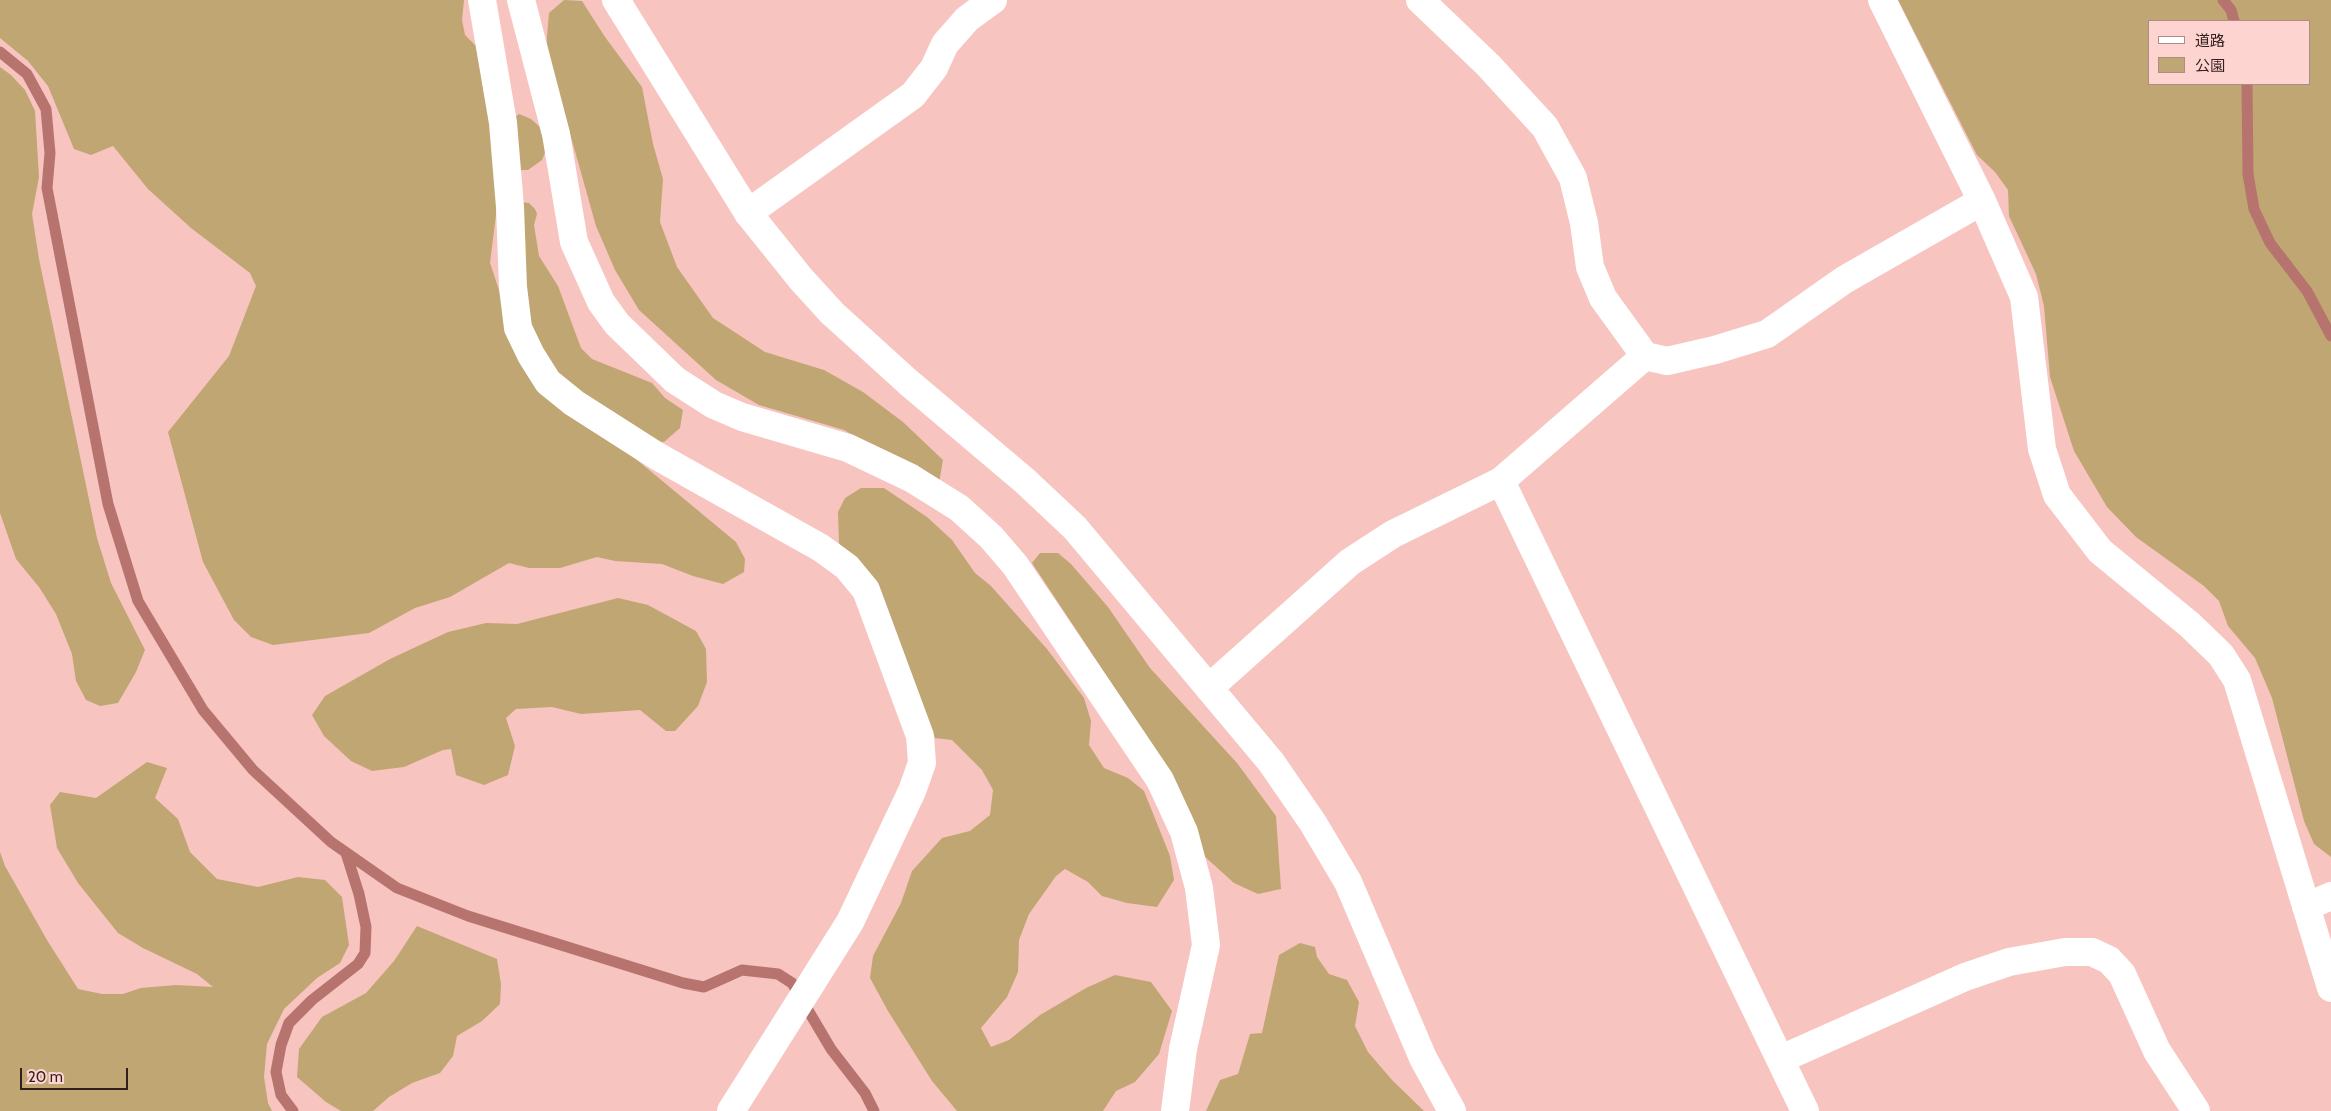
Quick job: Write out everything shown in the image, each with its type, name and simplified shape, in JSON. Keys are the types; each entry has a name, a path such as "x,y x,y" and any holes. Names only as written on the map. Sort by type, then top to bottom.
{"street":[{"path":"482,0 503,122 510,206 513,288 518,328 531,355 548,382 574,403 657,456 821,548 846,567 866,590 920,736 922,763 912,791 850,922 731,1111"},
{"path":"521,0 556,134 574,242 601,302 617,324 675,380 714,405 742,417 848,448 912,478 959,508 991,537 1015,565 1160,780 1184,832 1199,888 1206,944 1183,1049 1175,1111"},
{"path":"616,0 748,213 832,313 908,382 1026,482 1075,528 1271,762 1313,823 1348,882 1423,1058 1452,1111"},
{"path":"748,213 913,96 934,68 945,44 967,19 993,0"},
{"path":"1420,0 1488,64 1545,127 1573,178 1584,223 1590,267 1602,298 1645,356 1667,361 1715,350 1767,334 1844,280 1982,201"},
{"path":"1882,0 1982,201 2024,297 2042,449 2057,495 2100,551 2190,625 2221,655 2237,680 2331,988"},
{"path":"1209,688 1350,562 1393,534 1501,481 1645,356"},
{"path":"1501,481 1805,1111"},
{"path":"2306,907 2331,896"},
{"path":"1780,1060 1974,974 2010,962 2065,952 2092,952 2109,960 2122,974 2157,1051 2196,1111"}],"green space":[{"path":"0,0 464,0 462,20 465,35 481,51 499,191 490,263 499,290 507,333 602,431 736,542 745,559 744,572 723,584 693,576 662,564 615,561 597,557 560,568 529,568 509,563 450,597 415,608 369,633 273,645 251,637 234,620 203,562 168,432 229,356 256,286 250,273 191,228 148,189 113,146 91,155 74,149 48,86 28,61 0,38"},
{"path":"564,0 582,1 605,37 642,87 653,144 663,179 660,222 677,267 713,318 765,352 824,370 863,392 903,422 943,460 939,483 844,430 759,405 716,380 639,310 615,270 596,226 546,48 549,13"},
{"path":"1898,0 2331,0 2331,857 2314,844 2304,821 2272,698 2255,658 2228,626 2219,601 2204,586 2136,537 2107,507 2074,451 2050,377 2044,306 2036,274 2009,216 2008,190 1995,172 1977,155"},
{"path":"0,67 11,75 25,90 35,111 39,177 32,214 39,259 97,538 111,583 145,650 136,672 118,703 100,706 86,700 76,681 72,654 56,614 39,587 16,559 0,513"},
{"path":"519,114 531,119 540,127 546,150 542,160 528,170 516,170 512,120"},
{"path":"521,202 529,203 535,209 537,214 534,225 539,256 558,286 581,348 592,359 652,383 665,398 683,410 680,428 664,442 644,441 564,384 530,327 522,283"},
{"path":"861,488 884,488 927,517 952,540 975,573 991,586 1047,649 1084,698 1091,721 1089,745 1104,768 1128,778 1144,791 1170,856 1174,880 1157,907 1127,903 1102,896 1088,882 1065,869 1056,876 1029,914 1019,940 1018,972 1007,997 981,1028 991,1047 1009,1040 1040,1015 1086,988 1115,975 1151,982 1172,1011 1159,1054 1135,1082 1116,1091 1103,1111 957,1111 932,1081 888,1011 870,978 873,956 901,903 912,871 942,838 970,831 990,815 993,790 982,770 952,740 935,738 849,559 839,543 838,512 845,498"},
{"path":"1040,553 1058,553 1071,564 1108,607 1150,668 1237,763 1276,816 1281,889 1258,894 1234,883 1203,855 1193,818 1168,769 1032,563"},
{"path":"618,598 648,605 696,631 706,649 707,682 698,706 675,731 666,731 640,710 581,714 552,707 516,709 506,718 515,746 508,775 484,785 456,775 451,749 443,750 404,767 372,771 351,761 324,736 312,715 325,696 390,659 448,632 486,623 517,624"},
{"path":"147,762 167,768 155,798 178,819 190,852 217,879 258,887 298,877 325,880 342,897 349,945 340,963 317,978 284,1009 267,1044 264,1077 268,1103 272,1111 0,1111 0,852 5,866 47,940 78,989 102,994 123,994 141,988 176,985 213,987 197,974 143,948 118,933 78,883 57,848 50,805 60,792 96,798"},
{"path":"417,926 497,959 501,984 500,1004 482,1021 457,1036 453,1056 440,1073 412,1083 389,1097 373,1111 341,1111 326,1102 297,1077 299,1049 322,1017 366,993 394,961"},
{"path":"1300,943 1315,947 1317,957 1329,974 1347,980 1359,1002 1355,1026 1368,1052 1392,1080 1424,1111 1206,1111 1220,1080 1238,1074 1250,1034 1262,1033 1279,955"}],"waterway":[{"path":"2223,0 2231,10 2234,20"},
{"path":"0,52 27,74 46,109 50,153 47,188 108,504 138,601 203,710 253,770 331,842 397,888 468,916 683,983 704,987 742,970 778,974 792,983 831,1049 865,1093 874,1111"},
{"path":"2247,85 2248,174 2254,209 2270,243 2307,291 2331,336"},
{"path":"293,1111 281,1095 276,1072 281,1045 289,1023 312,1000 358,964 365,953 366,927 359,894 346,853"}]}
